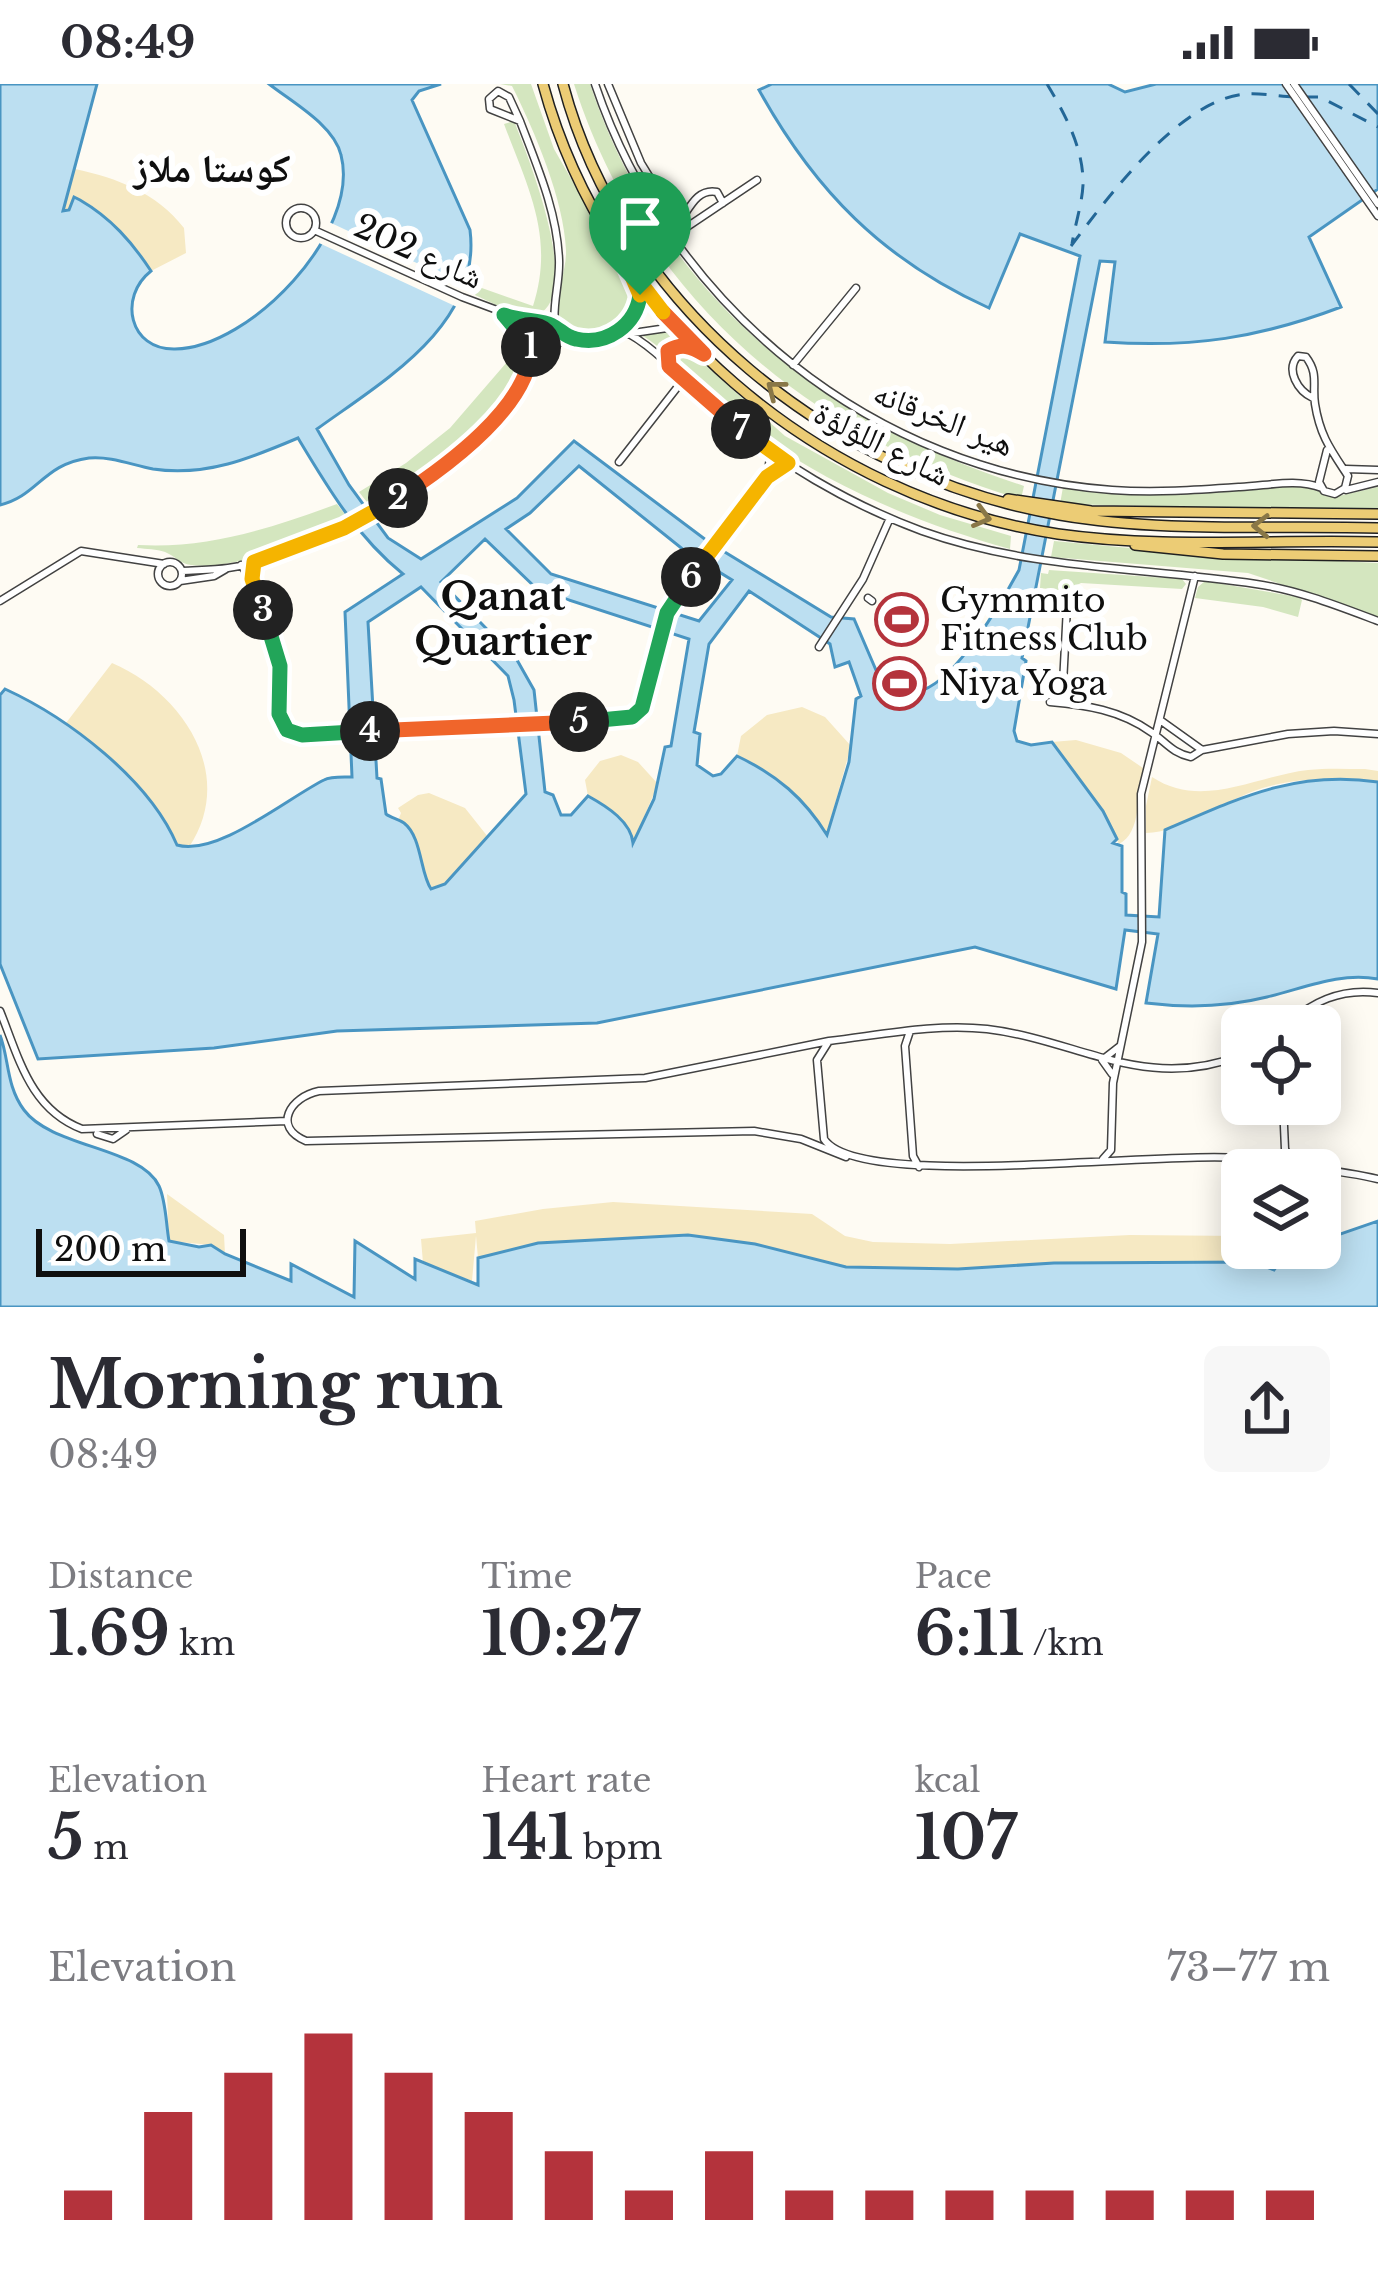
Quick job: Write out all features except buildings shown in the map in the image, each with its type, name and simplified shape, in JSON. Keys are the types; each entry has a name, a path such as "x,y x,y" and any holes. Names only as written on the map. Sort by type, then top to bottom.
{"main road":[{"name":"شارع اللؤلؤة","path":"543,84 575,179 627,265 704,354 765,409 853,466 934,502 1054,533 1112,540 1378,542"},
{"name":"شارع اللؤلؤة","path":"563,84 586,148 627,229 659,275 717,340 780,393 845,436 921,474 990,498 1057,511 1142,524 1378,528"},
{"path":"1057,511 1378,514"},
{"path":"1112,540 1192,552 1378,556"}],"street":[{"name":"هير الخرقانه","path":"595,84 618,145 672,237 731,309 793,365 875,421 952,454 1063,484 1166,492 1293,483 1322,488"},
{"path":"608,84 641,163 680,227"},
{"path":"1290,84 1378,216"},
{"path":"182,572 254,562 381,509 466,448 530,370 554,349 553,299 559,260 553,218 520,121 509,97 498,91 491,96 488,106 493,111 520,121"},
{"path":"680,227 757,180"},
{"path":"672,237 694,199 717,192 723,202"},
{"path":"1364,192 1378,204"},
{"path":"308,209 316,219 314,230 306,237 293,236 286,226 288,213 308,209"},
{"name":"شارع 202","path":"314,230 504,315 556,329 573,339"},
{"path":"603,339 638,309 640,295 627,265"},
{"path":"793,365 856,288"},
{"path":"530,370 530,343 553,299"},
{"name":"شارع 202","path":"504,315 530,343"},
{"path":"530,343 542,353 573,339 667,328 704,354"},
{"path":"620,329 645,342 683,380 771,452 890,518 953,542 1015,557 1261,584 1378,621"},
{"path":"669,366 668,351 674,348 689,347 704,354"},
{"path":"1313,398 1301,390 1292,373 1298,356 1310,361 1316,386 1313,398 1328,450 1348,480 1342,490"},
{"path":"620,462 683,380"},
{"path":"1301,390 1316,386"},
{"path":"1328,450 1318,475 1322,488 1331,494 1378,482"},
{"path":"767,477 771,452"},
{"path":"241,565 252,579 280,666 280,720 292,733 619,719 638,713 647,698 672,603 767,477 788,463"},
{"path":"1323,468 1378,470"},
{"name":"هير الخرقانه","path":"1293,483 1323,468"},
{"path":"819,646 862,579 890,518"},
{"path":"0,601 76,552 175,564 182,572"},
{"path":"144,561 168,586 226,569"},
{"path":"252,579 254,562"},
{"path":"159,574 164,564"},
{"path":"180,581 182,572"},
{"path":"1102,1160 1111,1147 1114,1078 1142,943 1139,808 1156,735 1164,723 1195,576"},
{"path":"1062,703 1067,607"},
{"path":"1050,702 1092,705 1191,757 1202,750 1288,734 1378,734"},
{"path":"1164,723 1202,750"},
{"path":"1313,1005 1334,995 1378,993"},
{"path":"0,1011 34,1093 69,1124 109,1139 126,1130 286,1121"},
{"path":"824,1129 813,1138 801,1139 734,1130 306,1141 296,1137 286,1121 297,1100 319,1091 645,1078 829,1041 910,1031 991,1029 1117,1064 1185,1068 1221,1060"},
{"path":"910,1031 905,1046 913,1156 919,1167"},
{"path":"829,1041 817,1060 824,1129 828,1145 846,1156"},
{"path":"1102,1060 1122,1042"},
{"path":"800,1047 817,1060"},
{"path":"1102,1060 1114,1078"},
{"path":"801,1139 846,1156 919,1167 1221,1160"},
{"path":"1341,1171 1378,1179"}],"green space":[{"path":"500,84 531,84 554,149 631,283 633,301 620,326 582,333 560,325 557,306 566,250 560,210 521,104 512,86"},
{"path":"574,84 590,84 621,159 659,226 704,286 756,339 815,385 879,425 1024,486 1021,499 944,472 872,438 805,397 744,348 690,293 643,230 604,160"},
{"path":"514,121 547,219 555,275 552,297 542,312 524,318 475,295 479,287 533,306 539,281 536,213 504,124"},
{"path":"662,331 785,436 888,493 940,515 1011,536 1010,549 903,513 772,444 643,336"},
{"path":"519,348 529,358 509,400 438,464 370,506 359,492 450,428"},
{"path":"1298,485 1334,497 1378,487 1378,511 1060,504 1063,487 1151,494"},
{"path":"337,504 347,517 333,526 249,559 191,565 165,552 137,548 239,535"},
{"path":"1054,541 1378,563 1378,617 1248,573 1051,557"},
{"path":"1041,573 1182,579 1186,584 1182,589 1081,583 1065,591 1040,588"},
{"path":"1205,581 1298,597 1302,600 1298,617 1195,598"}],"sand":[{"path":"75,169 121,182 161,205 184,228 186,253 151,271 97,212 74,198 69,210 63,211"},
{"path":"112,663 161,694 195,739 207,792 202,820 189,847 177,845 170,828 87,739 66,723"},
{"path":"802,707 825,717 851,746 826,836 789,788 737,756 741,736 767,715"},
{"path":"1076,740 1121,753 1143,768 1132,831 1119,844 1103,811 1052,742"},
{"path":"621,755 638,762 658,784 633,843 625,823 588,796 585,780 600,761"},
{"path":"1308,770 1378,771 1378,782 1283,783 1173,828 1146,833 1152,777 1190,791 1209,791"},
{"path":"429,793 465,808 488,837 445,884 431,889 411,835 398,821 398,808"},
{"path":"167,1194 224,1235 225,1254 211,1245 169,1241"},
{"path":"613,1202 812,1214 845,1236 873,1242 1221,1236 1221,1262 846,1267 732,1240 642,1237 538,1243 478,1258 476,1236 472,1281 423,1263 421,1239 476,1233 475,1221"}],"water":[{"path":"0,84 97,84 63,211 69,210 74,197 80,200 136,250 151,271 134,294 133,320 147,341 175,349 204,344 266,307 317,250 334,218 343,185 337,144 311,115 269,84 441,84 419,91 412,100 470,230 470,264 460,294 423,347 317,429 349,485 388,538 421,559 517,498 574,441 710,543 831,617 854,619 885,691 918,691 936,682 964,655 1019,570 1080,256 1020,234 989,308 951,289 884,245 855,219 804,160 759,90 772,84 1108,84 1125,92 1156,84 1378,84 1378,189 1309,237 1341,307 1225,338 1105,342 1115,262 1100,261 1022,658 1026,661 1014,731 1017,741 1052,742 1103,811 1117,839 1113,843 1122,846 1126,915 1159,917 1165,830 1294,783 1378,782 1378,979 1336,979 1222,1005 1146,1003 1158,934 1125,930 1116,989 975,947 597,1023 337,1031 214,1048 38,1059 0,964 0,695 5,689 29,701 104,753 147,797 177,845 212,842 324,780 352,777 345,612 403,574 357,528 298,438 245,459 191,470 153,469 105,458 74,461 0,505","holes":["579,466 685,551 732,580 699,621 551,574 506,529","485,539 538,590 689,639 671,746 665,747 654,799 633,843 623,822 588,796 571,815 561,815 553,795 545,792 534,690 517,660 441,582","421,587 508,676 526,794 445,884 431,889 410,829 386,814 381,779 377,778 368,622","749,591 830,644 835,667 849,662 861,696 856,699 849,762 827,835 799,799 751,763 737,756 713,776 697,765 700,734 694,732 709,644"]},
{"path":"0,1035 14,1091 24,1110 54,1132 149,1173 161,1192 169,1241 211,1245 291,1281 291,1264 354,1297 355,1241 415,1279 415,1259 478,1285 478,1258 538,1243 688,1235 755,1244 846,1267 1221,1262 1221,1269 1341,1269 1341,1234 1378,1221 1378,1307 0,1307"}],"pier":[{"path":"329,222 468,287 457,307 319,243"}],"ferry route":[{"path":"1047,84 1080,158 1082,192 1072,244"},
{"path":"1349,84 1378,114"},
{"path":"1071,246 1148,154 1196,113 1246,94 1293,97"},
{"path":"1303,97 1320,97 1378,127"}],"place":[{"name":"Gymmito Fitness Club","path":"901,619"},
{"name":"Niya Yoga","path":"900,683"}],"district":[{"name":"كوستا ملاز","path":"212,168"},
{"name":"Qanat Quartier","path":"503,618"}],"route":[{"path":"627,265 704,354 684,346 674,348 666,358 669,366 718,412 788,463 767,477 672,603 647,698 638,713 550,724 302,735 287,730 278,705 280,666 252,579 254,562 381,509 466,448 530,370 531,345 504,315 549,324 573,339 603,339 630,321 640,295 627,265"}]}
